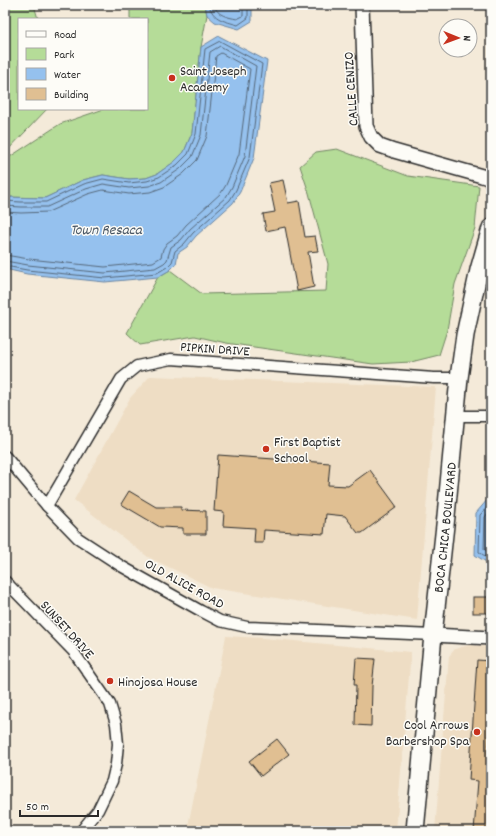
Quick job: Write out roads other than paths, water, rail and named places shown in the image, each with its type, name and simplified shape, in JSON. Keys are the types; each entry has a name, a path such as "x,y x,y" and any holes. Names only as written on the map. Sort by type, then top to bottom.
{"main road":[{"name":"BOCA CHICA BOULEVARD","path":"415,831 459,378 465,335 485,270 491,228"}],"street":[{"name":"CALLE CENIZO","path":"362,5 366,126 371,137 380,146 394,151 491,179"},
{"name":"PIPKIN DRIVE","path":"47,506 121,379 137,366 171,359 459,378"},
{"path":"455,416 491,416"},
{"name":"OLD ALICE ROAD","path":"5,456 47,506 78,538 121,566 220,621 246,627 491,638"},
{"name":"SUNSET DRIVE","path":"5,581 73,650 110,704 114,717 118,744 116,764 112,781 98,810 81,831"}],"water":[{"path":"205,5 252,5 252,21 239,29 215,22 207,15"},
{"name":"Town Resaca","path":"219,36 267,61 254,158 240,192 233,203 196,236 187,247 178,253 176,264 170,270 158,277 105,282 27,274 5,269 5,197 45,198 83,180 103,175 129,179 146,178 157,174 174,162 184,152 192,133 201,47"},
{"path":"488,499 491,499 491,565 475,555 476,513"}],"place":[{"name":"Saint Joseph Academy","path":"172,78"},
{"name":"First Baptist School","path":"266,449"},
{"name":"Hinojosa House","path":"110,681"},
{"name":"Cool Arrows Barbershop Spa","path":"477,732"}]}
